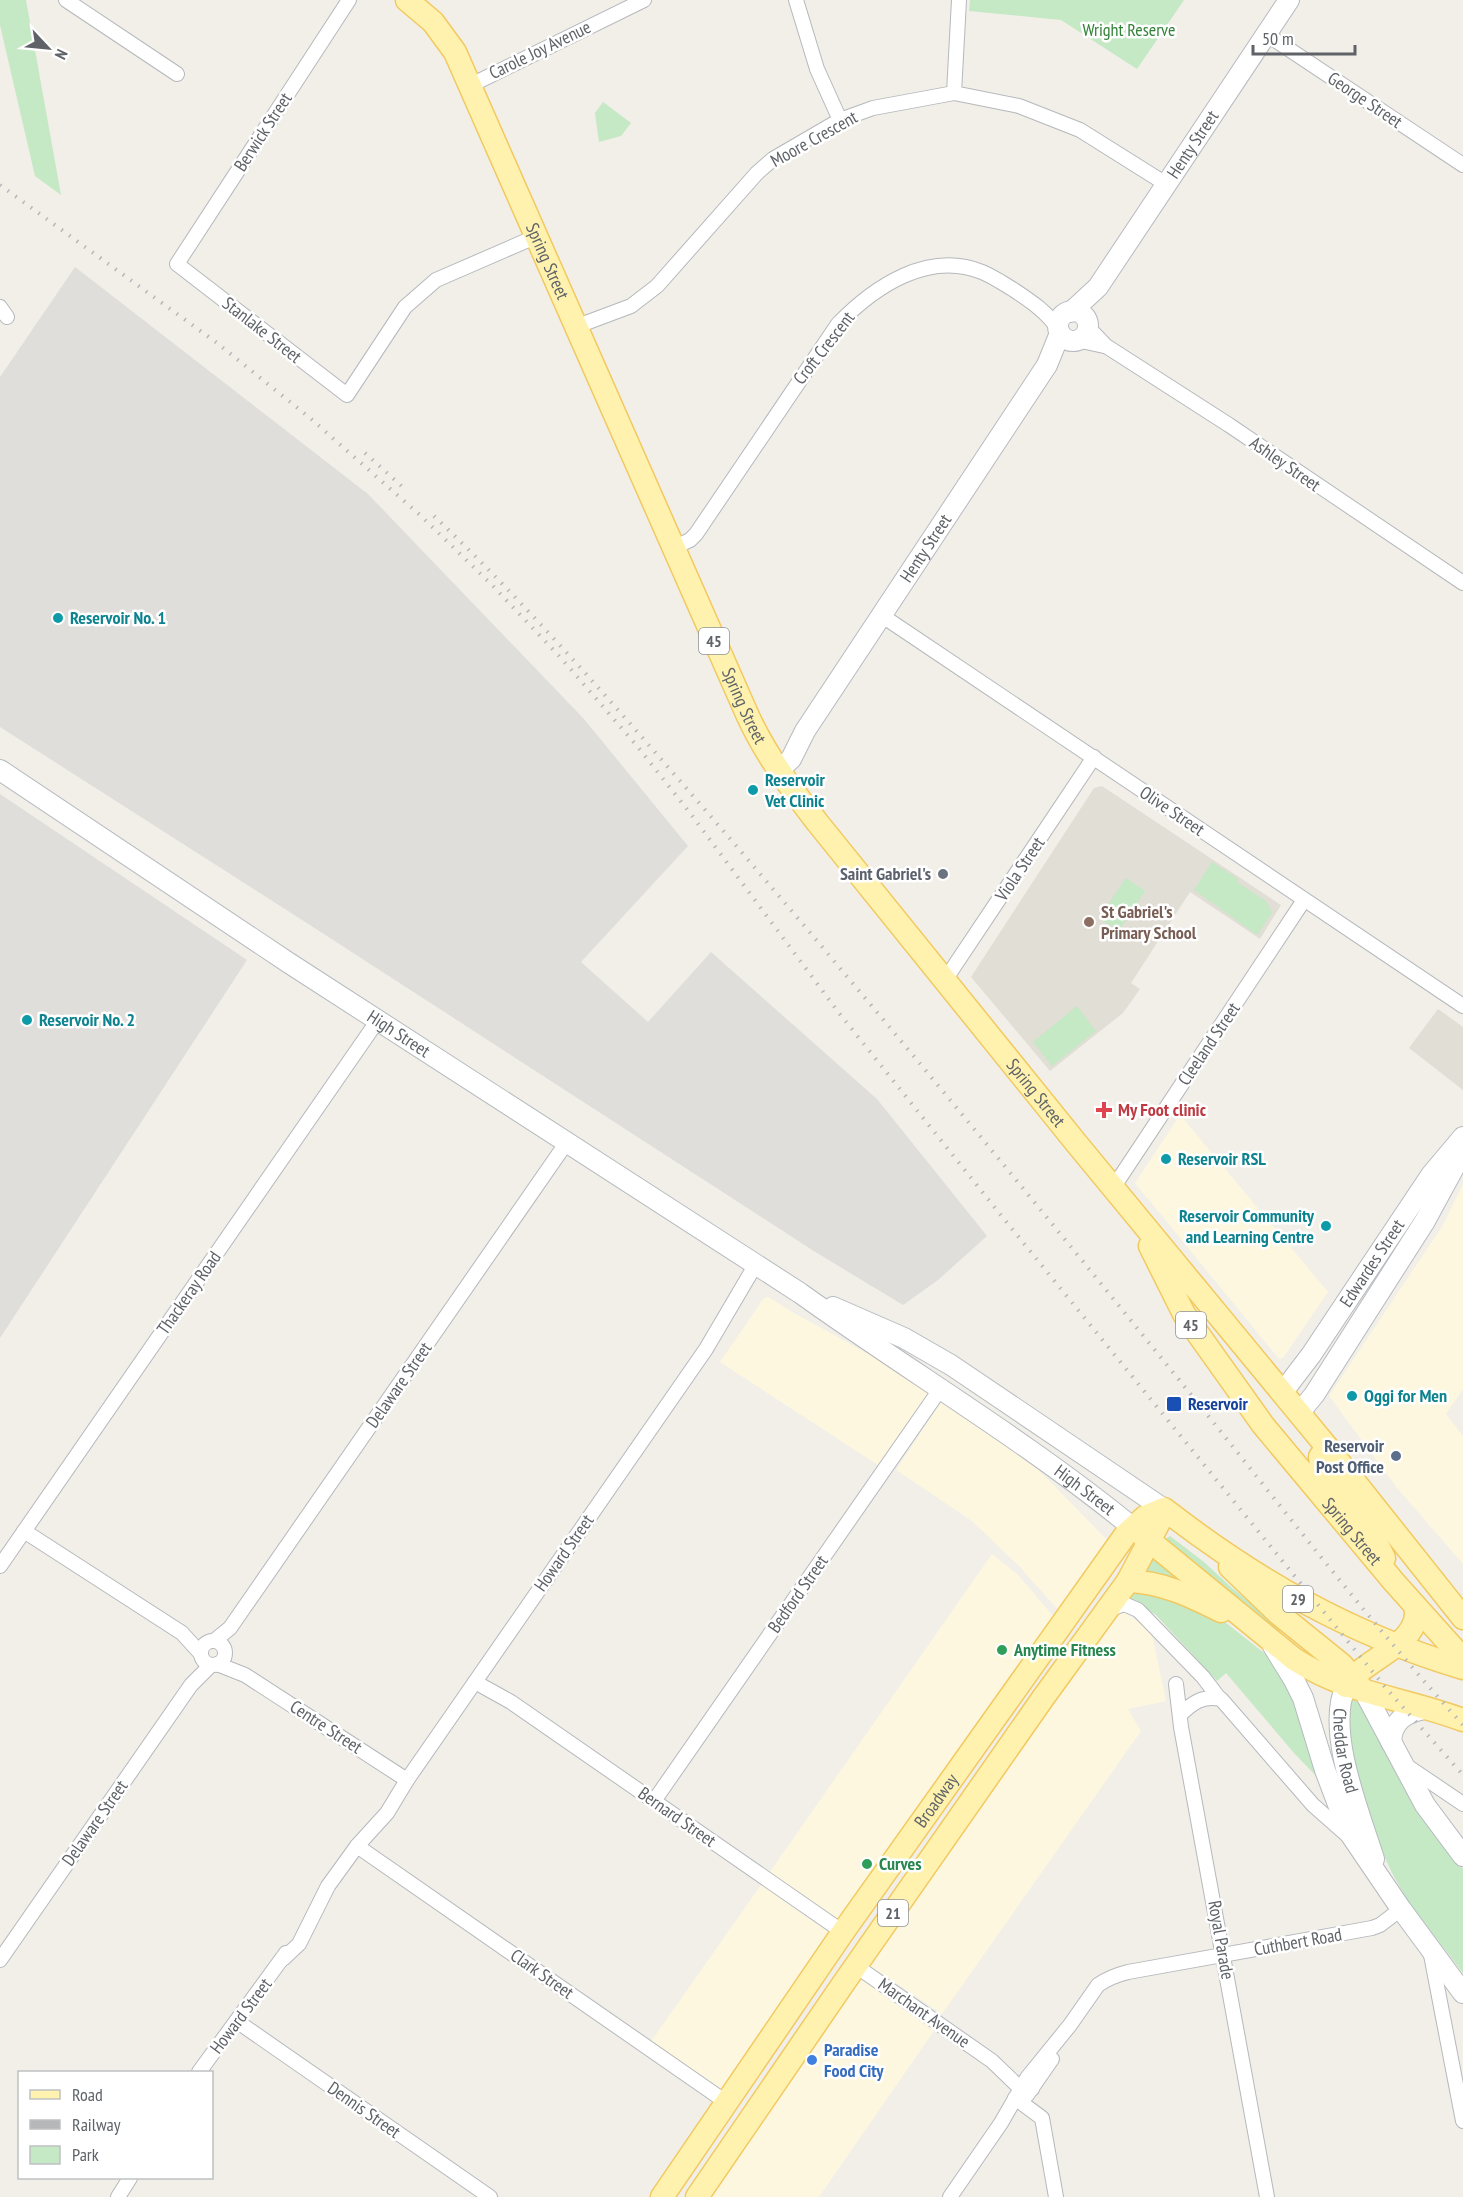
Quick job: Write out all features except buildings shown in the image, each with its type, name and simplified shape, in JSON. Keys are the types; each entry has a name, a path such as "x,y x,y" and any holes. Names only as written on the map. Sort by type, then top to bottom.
{"main road":[{"name":"Spring Street","path":"407,0 433,22 455,52 673,549 752,724 774,763 817,822 1135,1215 1180,1286 1209,1352 1269,1433 1394,1582 1463,1659"},
{"name":"Henty Street","path":"774,763 784,748 805,731 1289,0"},
{"name":"High Street","path":"0,770 378,1020 800,1293 1002,1429 1132,1527 1308,1668 1463,1720"},
{"name":"Edwardes Street","path":"1282,1393 1306,1363 1431,1175 1463,1137"},
{"name":"Edwardes Street","path":"1299,1413 1314,1395 1425,1221 1463,1150"},
{"name":"Spring Street","path":"1180,1286 1282,1393 1463,1618"},
{"name":"High Street","path":"800,1293 904,1338 951,1365 1164,1510 1206,1542 1301,1601 1395,1646 1463,1668"},
{"path":"890,1355 904,1338"},
{"path":"1269,1433 1282,1393"},
{"path":"1269,1433 1299,1413"},
{"path":"1327,1447 1320,1457 1321,1466 1370,1528 1394,1582"},
{"name":"Broadway","path":"665,2196 726,2102 837,1941 1132,1527 1145,1517 1164,1510"},
{"name":"Broadway","path":"698,2197 862,1957 1128,1581 1150,1542 1164,1510"},
{"name":"High Street","path":"1206,1542 1254,1592 1337,1660 1354,1685"},
{"path":"1128,1581 1149,1583 1177,1590 1257,1629"},
{"path":"1354,1685 1361,1668 1405,1638 1413,1626 1416,1615 1415,1606"},
{"name":"Cheddar Road","path":"1257,1629 1281,1658 1300,1691 1313,1725 1339,1811 1353,1840 1463,1993"},
{"path":"1029,1671 1052,1687"},
{"name":"Cheddar Road","path":"1379,1876 1351,1786 1342,1745 1338,1712 1354,1685 1402,1760 1425,1805 1463,1856"},
{"path":"1391,1742 1394,1727 1410,1712 1449,1709 1463,1702"},
{"path":"837,1941 862,1957"}],"street":[{"path":"66,0 177,74"},
{"name":"Berwick Street","path":"177,264 349,0"},
{"name":"Carole Joy Avenue","path":"469,86 630,3 644,0"},
{"path":"796,0 817,69 840,120"},
{"path":"954,93 959,0"},
{"name":"George Street","path":"1266,34 1463,165"},
{"name":"Moore Crescent","path":"575,327 631,306 657,286 772,159 840,120 882,105 954,93 1019,106 1080,130 1166,184"},
{"name":"Stanlake Street","path":"177,264 347,395 405,307 436,280 536,237"},
{"name":"Croft Crescent","path":"673,549 696,534 838,324 884,286 904,275 924,268 944,266 980,271 1037,305 1052,319 1073,328"},
{"name":"Ashley Street","path":"1073,328 1106,346 1229,425 1463,583"},
{"name":"Olive Street","path":"881,615 1463,1006"},
{"name":"Viola Street","path":"945,980 1094,757"},
{"name":"Cleeland Street","path":"1113,1188 1304,900"},
{"name":"Thackeray Road","path":"0,1566 378,1020"},
{"name":"Delaware Street","path":"0,1960 567,1142"},
{"name":"Howard Street","path":"201,2071 283,1959 310,1905 328,1886 357,1846 371,1819 397,1795 730,1311 741,1304 760,1267"},
{"name":"Bedford Street","path":"654,1801 941,1388"},
{"name":"Centre Street","path":"24,1531 407,1780"},
{"name":"Cheddar Road","path":"1106,1611 1124,1604 1138,1610 1203,1677 1313,1805 1353,1840"},
{"name":"Bernard Street","path":"477,1678 494,1684 511,1702 654,1801 837,1941"},
{"name":"Royal Parade","path":"1176,1684 1267,2197"},
{"path":"1180,1715 1198,1700 1219,1698"},
{"path":"1402,1760 1417,1774 1463,1804"},
{"name":"Clark Street","path":"357,1846 726,2102"},
{"name":"Cuthbert Road","path":"950,2197 1023,2091 1055,2053 1070,2025 1098,1985 1113,1976 1372,1928 1380,1925 1401,1909"},
{"path":"1430,1950 1463,2121"},
{"name":"Marchant Avenue","path":"862,1957 992,2061 1023,2091 1042,2118 1056,2197"},
{"name":"Dennis Street","path":"238,2022 490,2197"},
{"path":"1452,2063 1463,2048"}],"shaded area":[{"path":"75,267 368,494 584,719 688,846 581,962 648,1022 711,952 877,1099 987,1236 938,1280 903,1305 817,1253 0,727 0,377"},
{"name":"St Gabriel's Primary School","path":"1102,786 1281,905 1260,939 1190,892 1131,983 1140,989 1123,1013 1050,1071 971,977 1094,788"},
{"path":"0,794 247,960 0,1338"},
{"path":"1438,1009 1463,1027 1463,1090 1409,1048"},
{"path":"1180,1115 1328,1292 1283,1358 1279,1359 1135,1183"},
{"path":"1463,1184 1463,1389 1446,1414 1463,1436 1463,1564 1397,1488 1329,1396 1443,1225"},
{"path":"768,1297 932,1389 881,1467 720,1362 764,1298"},
{"path":"943,1399 1025,1456 1110,1543 1060,1612 1020,1567 972,1521 896,1470"},
{"path":"992,1554 1017,1574 1055,1618 837,1923 767,1876"},
{"path":"1119,1609 1151,1630 1166,1701 1128,1709 1141,1731 942,2014 860,1959"},
{"path":"761,1885 831,1934 718,2096 647,2047"},
{"path":"856,1966 938,2025 819,2197 703,2197"}],"green space":[{"path":"0,0 26,0 61,195 35,176 0,25"},
{"name":"Wright Reserve","path":"970,0 1184,0 1137,69 1061,20 969,11"},
{"path":"603,102 631,123 621,136 599,142 595,113"},
{"path":"1212,862 1267,902 1272,913 1257,935 1194,890"},
{"path":"1126,878 1145,891 1119,931 1099,918"},
{"path":"1077,1006 1096,1031 1052,1066 1033,1042"},
{"path":"1170,1536 1282,1628 1275,1635 1164,1540"},
{"path":"1153,1555 1177,1576 1174,1583 1142,1576"},
{"path":"1136,1588 1216,1615 1273,1660 1289,1688 1319,1779 1226,1673 1217,1681 1156,1615 1128,1598"},
{"path":"1351,1698 1357,1698 1363,1706 1436,1834 1463,1869 1463,1973 1408,1901 1372,1830 1358,1783 1346,1720"}],"railway":[{"path":"0,185 217,343 310,418 421,516 492,585 561,658 637,746 690,813 839,1013 1004,1219 1385,1687 1463,1775"},
{"path":"365,453 407,491"},
{"path":"434,516 509,590 580,668 779,896 1070,1245 1356,1600 1463,1725"}],"place":[{"name":"Reservoir No. 1","path":"58,618"},
{"name":"Reservoir Vet Clinic","path":"753,790"},
{"name":"Saint Gabriel's","path":"943,874"},
{"name":"St Gabriel's Primary School","path":"1089,922"},
{"name":"Reservoir No. 2","path":"27,1020"},
{"name":"My Foot clinic","path":"1104,1110"},
{"name":"Reservoir RSL","path":"1166,1159"},
{"name":"Reservoir Community and Learning Centre","path":"1326,1226"},
{"name":"Oggi for Men","path":"1352,1396"},
{"name":"Reservoir","path":"1174,1404"},
{"name":"Reservoir Post Office","path":"1396,1456"},
{"name":"Anytime Fitness","path":"1002,1650"},
{"name":"Curves","path":"867,1864"},
{"name":"Paradise Food City","path":"812,2060"}]}
